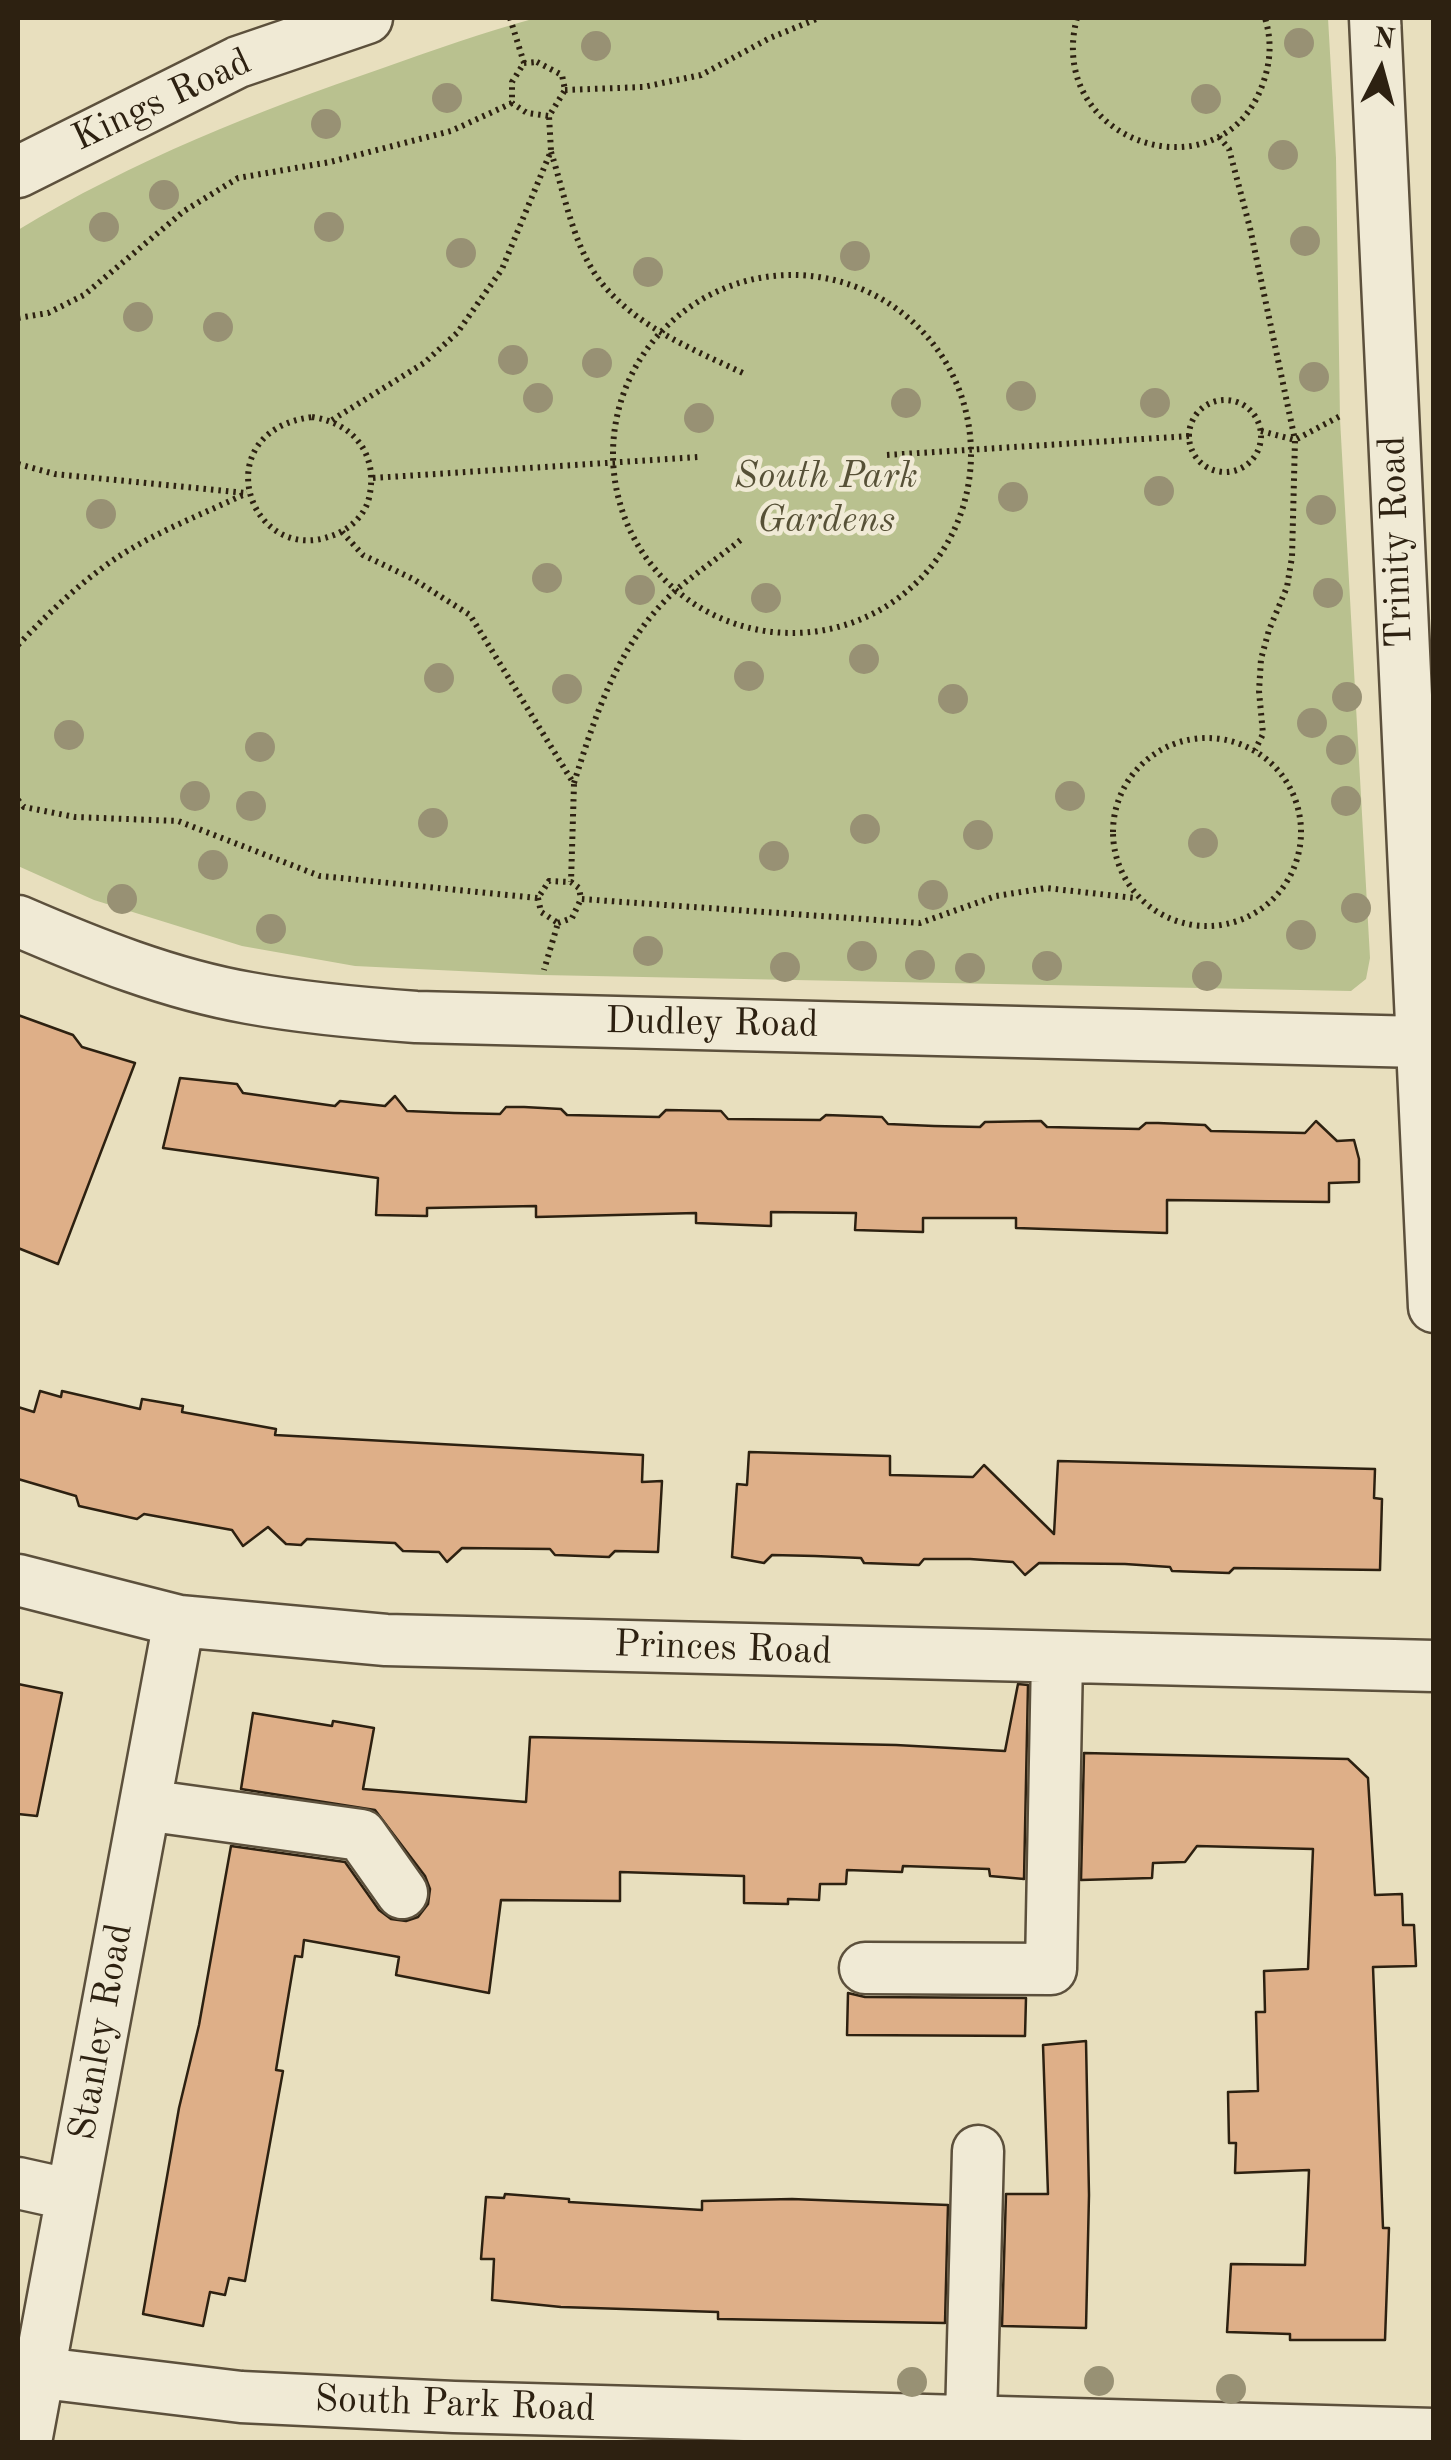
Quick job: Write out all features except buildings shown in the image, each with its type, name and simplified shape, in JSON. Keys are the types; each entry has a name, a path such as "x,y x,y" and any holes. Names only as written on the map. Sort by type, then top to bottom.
{"street":[{"name":"Kings Road","path":"18,172 238,62 367,18"},
{"name":"Trinity Road","path":"1375,18 1419,730 1420,1042 1434,1307"},
{"name":"Dudley Road","path":"18,921 149,972 245,998 333,1011 416,1017 1420,1042"},
{"name":"Princes Road","path":"18,1580 178,1622 386,1640 1434,1666"},
{"name":"Stanley Road","path":"26,2442 28,2372 72,2194 178,1622"},
{"path":"865,1968 1051,1969 1058,1658"},
{"path":"144,1805 361,1834 402,1893"},
{"path":"971,2419 978,2151"},
{"path":"18,2183 72,2194"},
{"name":"South Park Road","path":"28,2372 280,2398 454,2407 971,2419 1242,2435 1434,2434"}],"path":[{"path":"510,18 524,62 512,82 512,102"},
{"path":"565,90 643,88 701,75 770,38 819,18"},
{"path":"1077,18 1071,39 1075,73 1088,104 1112,128 1142,144 1176,147 1220,138 1258,98 1269,67 1270,35 1265,18"},
{"path":"524,62 537,62 562,75 565,90 549,116 551,150 580,243 604,286 659,333 748,375"},
{"path":"512,102 527,113 549,116"},
{"path":"18,318 48,312 84,296 184,211 238,178 330,162 451,131 512,102"},
{"path":"1220,138 1229,149 1250,228 1294,440 1292,558 1287,587 1268,630 1261,660 1263,734 1255,750"},
{"path":"332,420 424,363 457,333 502,269 551,150"},
{"path":"804,274 856,285 902,311 938,349 962,396 972,448 966,497 948,543 917,583 876,612 829,629 779,632 730,622 676,590 657,572 634,540 619,504 612,462 616,416 632,370 659,333 703,297 752,279 804,274"},
{"path":"1217,401 1229,401 1250,410 1261,431 1261,443 1250,462 1228,472 1206,466 1197,458 1190,436 1197,414 1217,401"},
{"path":"1261,431 1294,440 1340,418 1350,404"},
{"path":"294,419 332,420 363,445 373,478 368,503 358,520 325,539 287,536 270,526 247,493 252,457 276,427 294,419"},
{"path":"886,455 1190,436"},
{"path":"373,478 699,457"},
{"path":"18,464 55,474 247,493"},
{"path":"18,645 53,608 99,570 136,546 247,493"},
{"path":"342,532 362,556 413,579 470,615 574,784"},
{"path":"571,882 574,784 600,702 630,646 676,590 743,538"},
{"path":"581,900 920,923 996,896 1046,888 1135,898 1178,922 1208,927 1239,921 1266,906 1287,884 1300,856 1302,825 1295,796 1279,769 1255,750 1225,739 1193,738 1163,748 1138,768 1120,794 1113,825 1116,856 1135,898"},
{"path":"18,800 24,807 76,818 178,821 320,876 538,898"},
{"path":"549,881 571,882 579,888 581,900 572,918 558,922 541,912 538,898 549,881"},
{"path":"542,983 558,922"}],"green space":[{"name":"South Park Gardens","path":"536,18 1328,18 1336,158 1340,419 1370,958 1366,979 1351,991 542,975 355,966 242,946 94,900 18,866 18,230 105,182 242,120 336,84"}]}
